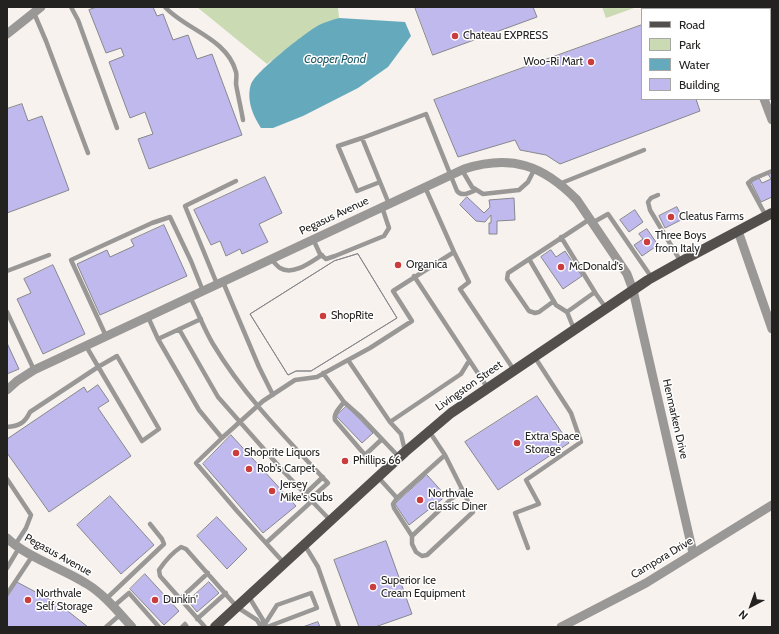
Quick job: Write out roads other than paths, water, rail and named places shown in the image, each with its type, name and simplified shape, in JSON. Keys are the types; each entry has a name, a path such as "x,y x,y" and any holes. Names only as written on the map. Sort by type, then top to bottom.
{"main road":[{"name":"Livingston Street","path":"215,627 330,520 451,413 487,387 652,278 769,215"}],"street":[{"path":"7,34 38,10"},
{"path":"764,100 772,120"},
{"name":"Pegasus Avenue","path":"7,390 16,381 34,370 106,336 450,175 477,165 492,162 506,162 535,168 559,184 577,200 627,274 633,290"},
{"path":"738,231 771,324"},
{"name":"Henmarken Drive","path":"633,290 693,553"},
{"name":"Campora Drive","path":"561,627 646,583 772,505"},
{"name":"Pegasus Avenue","path":"7,538 17,546 89,585 114,606 125,622"}],"lane":[{"path":"71,7 78,20 117,128"},
{"path":"165,7 172,15 216,43 228,54 237,72 236,82 244,120"},
{"path":"38,10 46,41 88,153"},
{"path":"380,182 357,191 338,146 426,114 450,175 459,193 466,194 476,190"},
{"path":"313,239 326,259 384,236 389,228 386,205 380,182 362,138"},
{"path":"559,184 644,150"},
{"path":"462,170 472,187 482,194 519,190 528,182 535,168"},
{"path":"769,215 748,183 753,179 772,171"},
{"path":"236,181 185,206 273,395"},
{"path":"425,187 469,282 460,290 514,370"},
{"path":"658,195 651,198 648,202 650,210 681,262"},
{"path":"554,301 539,312 535,313 529,311 507,279 508,273 561,237 608,214 652,278"},
{"path":"106,336 71,260 152,223 170,217 191,261 203,291"},
{"path":"561,237 606,308"},
{"path":"284,563 196,463 257,406 295,380 317,377 370,348 412,321 392,291 454,252"},
{"path":"7,271 48,255"},
{"path":"271,259 279,268 289,271 304,266 322,255"},
{"path":"529,259 556,305 567,312 574,329"},
{"path":"414,276 487,387"},
{"path":"567,312 595,292"},
{"path":"190,297 213,344 244,390 328,483 266,543"},
{"path":"7,312 34,370"},
{"path":"148,317 158,339 199,410 222,438"},
{"path":"158,339 201,319"},
{"path":"179,329 218,397 285,473 330,520"},
{"path":"7,427 19,426 26,420 30,412 98,367 117,356 160,429 142,441 98,367 86,346"},
{"path":"528,548 515,513 539,504 526,480 581,442 571,413 534,356"},
{"path":"348,360 390,422 401,434 402,455"},
{"path":"390,422 461,374 469,361"},
{"path":"323,373 344,402 382,439 402,455"},
{"path":"344,402 334,417 335,420 365,455 382,439"},
{"path":"429,431 445,455 473,512 428,554 422,556 416,552 412,544 412,536 393,504 397,498 445,455"},
{"path":"305,494 323,477"},
{"path":"378,477 397,498"},
{"path":"7,479 31,516 7,568"},
{"path":"412,536 462,489"},
{"path":"106,599 164,544 162,539 150,524"},
{"path":"304,544 318,567 339,627"},
{"path":"205,627 160,576 159,570 176,550 181,547 186,549 238,607 257,620 262,627"},
{"path":"7,594 33,555"},
{"path":"180,599 208,573"},
{"path":"114,606 129,593 159,627"},
{"path":"198,619 226,593"},
{"path":"262,627 277,605 311,593 316,608 266,627"},
{"path":"249,596 249,599 257,608 263,620 262,627"},
{"path":"106,627 125,622"},
{"path":"182,627 185,624 187,627"}],"water":[{"name":"Cooper Pond","path":"339,18 405,22 411,36 388,67 358,88 303,116 273,128 261,128 251,108 249,96 251,84 255,78 271,62 303,35 319,25"}],"place":[{"name":"Chateau EXPRESS","path":"455,36"},
{"name":"Woo-Ri Mart","path":"591,62"},
{"name":"Cleatus Farms","path":"671,217"},
{"name":"Three Boys from Italy","path":"647,242"},
{"name":"Organica","path":"398,265"},
{"name":"McDonald's","path":"561,267"},
{"name":"ShopRite","path":"323,316"},
{"name":"Extra Space Storage","path":"517,443"},
{"name":"Shoprite Liquors","path":"236,453"},
{"name":"Phillips 66","path":"345,461"},
{"name":"Rob's Carpet","path":"249,469"},
{"name":"Jersey Mike's Subs","path":"272,491"},
{"name":"Northvale Classic Diner","path":"420,500"},
{"name":"Superior Ice Cream Equipment","path":"373,587"},
{"name":"Northvale Self Storage","path":"28,600"},
{"name":"Dunkin'","path":"155,600"}]}
